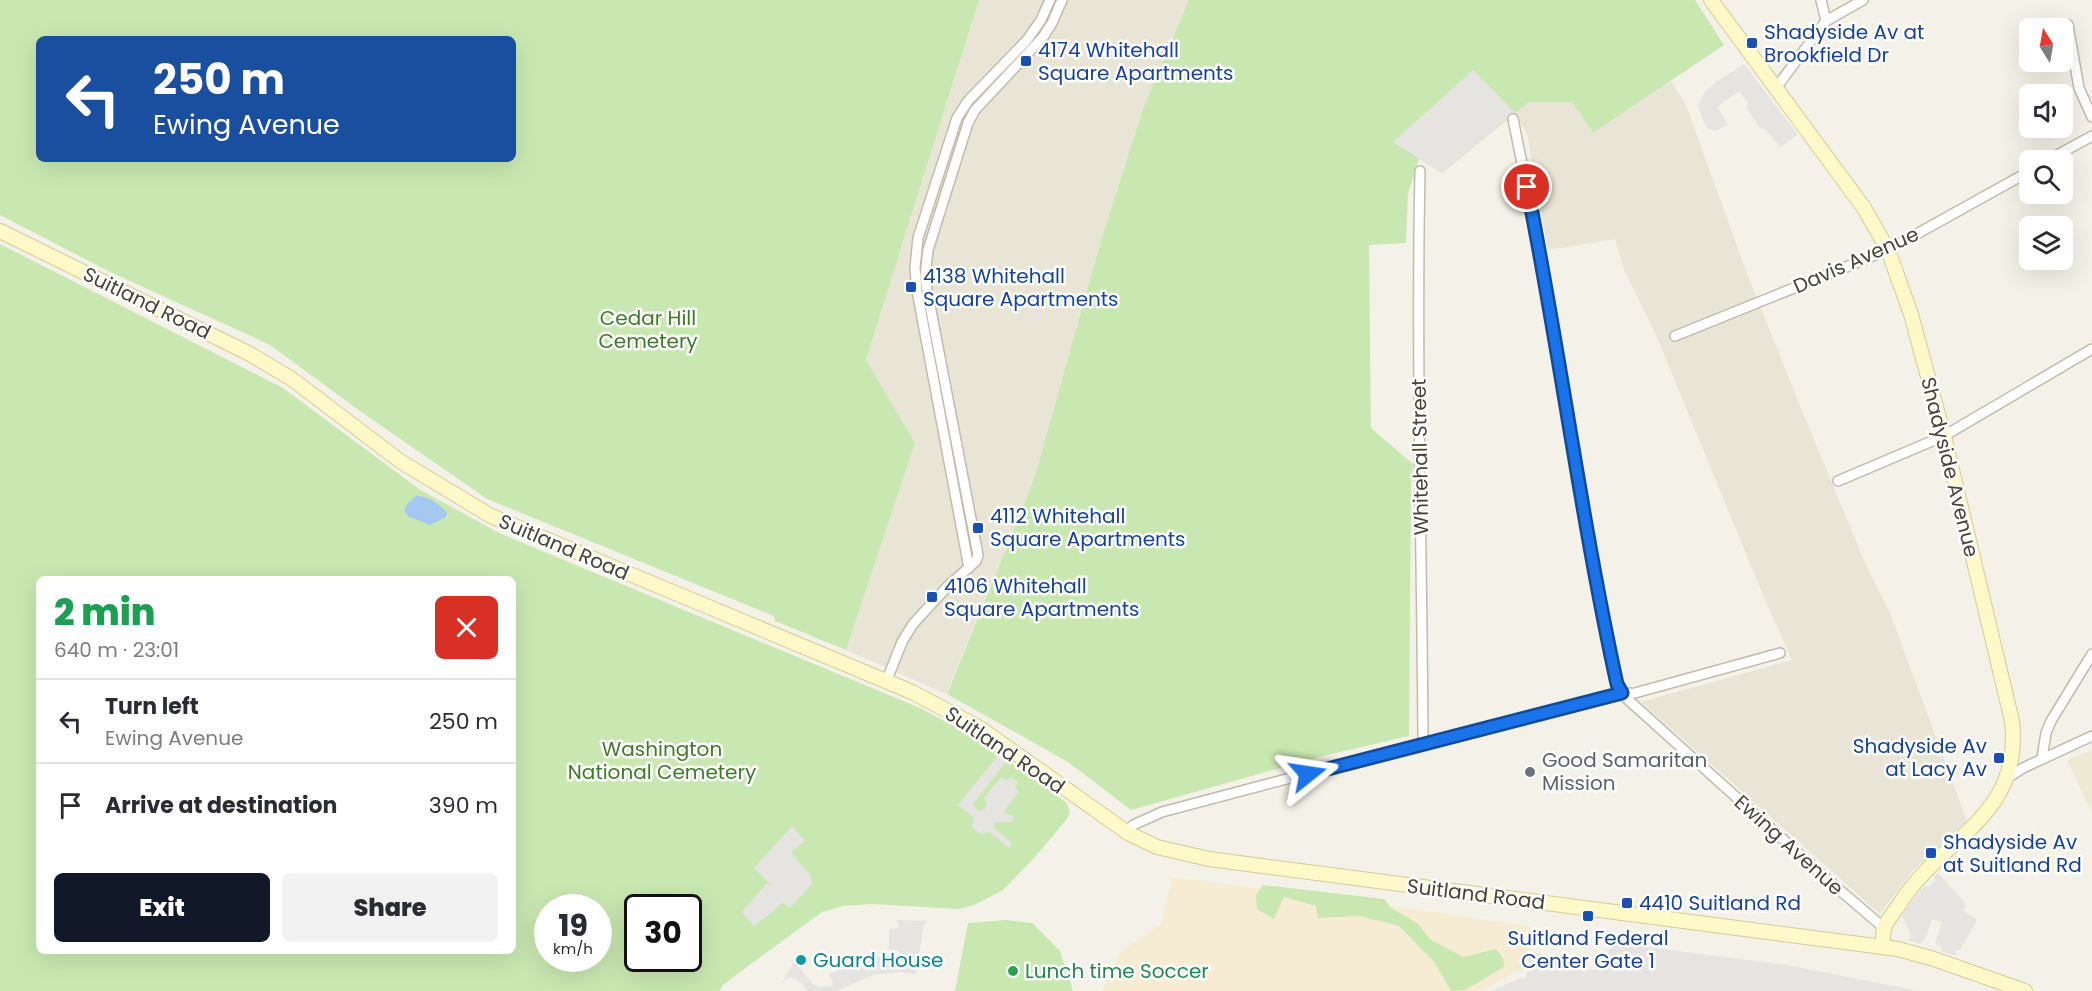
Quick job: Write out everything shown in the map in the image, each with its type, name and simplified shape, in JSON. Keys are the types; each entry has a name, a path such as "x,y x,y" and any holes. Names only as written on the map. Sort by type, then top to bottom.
{"main road":[{"name":"Shadyside Avenue","path":"1711,0 1864,208 1888,250 1911,314 1944,436 2012,721 2014,742 2006,779 1988,812 1918,878 1884,928 1882,947"},
{"name":"Suitland Road","path":"0,231 250,354 300,385 400,461 491,516 942,707 980,728 1128,833 1157,847 1209,859 1882,947 1934,958 2025,991"}],"street":[{"path":"969,568 917,291 916,251 957,118 968,101 1031,35 1050,0"},
{"path":"886,682 902,642 913,624 948,586 976,561 978,555 927,290 928,250 968,123 975,110 1043,37 1062,0"},
{"path":"1821,0 1826,21"},
{"path":"1776,88 1826,21 1863,0"},
{"path":"2073,54 2079,88 2092,117"},
{"name":"Ewing Avenue","path":"1513,119 1541,257 1602,616 1617,684 1625,698 1884,928"},
{"path":"2066,150 2092,136"},
{"name":"Whitehall Street","path":"1420,171 1417,347 1421,479 1423,743"},
{"name":"Davis Avenue","path":"1675,336 1888,250 2019,177"},
{"path":"1838,481 1944,436 2092,349"},
{"path":"1128,833 1132,825 1162,812 1423,743 1622,693 1635,693 1780,653"},
{"path":"2042,758 2051,721 2092,654"},
{"path":"2006,779 2042,758 2092,736"}],"shaded area":[{"path":"979,0 1189,0 1143,109 1100,244 1034,479 946,694 846,650 915,443 866,361"},
{"path":"1744,64 1798,135 1780,147 1765,129 1760,128 1747,109 1748,103 1739,91 1717,107 1728,125 1715,131 1708,129 1704,123 1698,105 1704,93 1717,81"},
{"path":"1473,70 1515,113 1442,173 1393,142"},
{"path":"1671,81 1686,105 1746,271 1803,413 1865,563 1890,613 1967,821 1911,872 1880,914 1641,702 1792,660 1656,335 1624,270 1615,239 1548,250 1527,134 1515,113 1529,102 1572,102 1593,133"},
{"path":"2092,750 2092,813 2067,760"},
{"path":"995,751 1009,762 1004,764 973,804 979,811 985,809 987,802 984,798 1001,777 1006,780 1011,777 1018,782 1015,788 1019,792 1003,812 1013,816 1012,822 994,824 994,828 1012,843 1009,848 991,833 987,832 982,835 971,826 973,817 958,805 995,759 997,754"},
{"path":"792,826 805,841 791,852 810,875 813,883 790,908 783,903 754,926 742,912 766,884 772,886 754,868"},
{"path":"1938,873 1966,904 1963,910 1977,920 1960,950 1955,951 1956,956 1941,951 1942,947 1935,944 1942,922 1932,919 1925,940 1921,944 1907,940 1911,934 1903,918 1900,919 1919,892 1936,880 1933,878"},
{"path":"1172,877 1534,927 1526,963 1528,963 1527,969 1521,969 1482,991 1102,991 1121,951 1161,924"},
{"path":"895,920 928,921 924,924 916,974 899,972 874,975 836,991 808,991 796,978 791,977 781,984 798,954 798,966 813,984 820,987 831,986 833,981 828,975 851,963 890,957 891,963 899,963 899,950 889,950 889,929 898,928"},
{"path":"1614,943 1787,965 1919,991 1490,991 1526,978 1531,952 1553,956 1561,965 1574,970 1603,969 1609,949"}],"green space":[{"name":"Cedar Hill Cemetery","path":"0,0 979,0 866,360 915,443 846,650 775,621 774,616 487,499 270,345 108,271 0,215"},
{"path":"1189,0 1695,0 1724,45 1593,133 1572,102 1529,102 1442,173 1419,159 1408,194 1406,243 1369,245 1371,428 1413,464 1409,736 1319,757 1131,810 1068,762 947,694 1034,479 1100,244 1143,109"},
{"name":"Washington National Cemetery","path":"0,244 283,388 419,489 499,533 920,708 976,738 1067,803 1070,812 1067,819 1003,890 990,897 974,905 958,909 872,904 843,906 822,912 724,984 719,991 0,991"},
{"path":"1263,885 1384,899 1391,908 1417,923 1431,940 1464,957 1496,949 1503,958 1504,967 1465,990 1451,991 1435,963 1399,926 1360,916 1318,918 1316,906 1284,897 1274,919 1257,909 1256,895"},
{"name":"Lunch time Soccer","path":"1006,920 1032,923 1060,951 1073,991 955,991 968,923"}],"water":[{"path":"416,496 425,497 437,504 447,513 446,517 430,525 408,516 404,511 407,504"}],"place":[{"name":"Shadyside Av at Brookfield Dr","path":"1752,43"},
{"name":"4174 Whitehall Square Apartments","path":"1026,61"},
{"name":"4138 Whitehall Square Apartments","path":"911,287"},
{"name":"4112 Whitehall Square Apartments","path":"978,528"},
{"name":"4106 Whitehall Square Apartments","path":"932,597"},
{"name":"Shadyside Av at Lacy Av","path":"1999,758"},
{"name":"Good Samaritan Mission","path":"1530,772"},
{"name":"Shadyside Av at Suitland Rd","path":"1931,853"},
{"name":"4410 Suitland Rd","path":"1627,903"},
{"name":"Suitland Federal Center Gate 1","path":"1588,916"},
{"name":"Guard House","path":"801,960"},
{"name":"Lunch time Soccer","path":"1013,971"}],"route":[{"path":"1308,774 1622,693 1617,684 1602,616 1527,187"}]}
